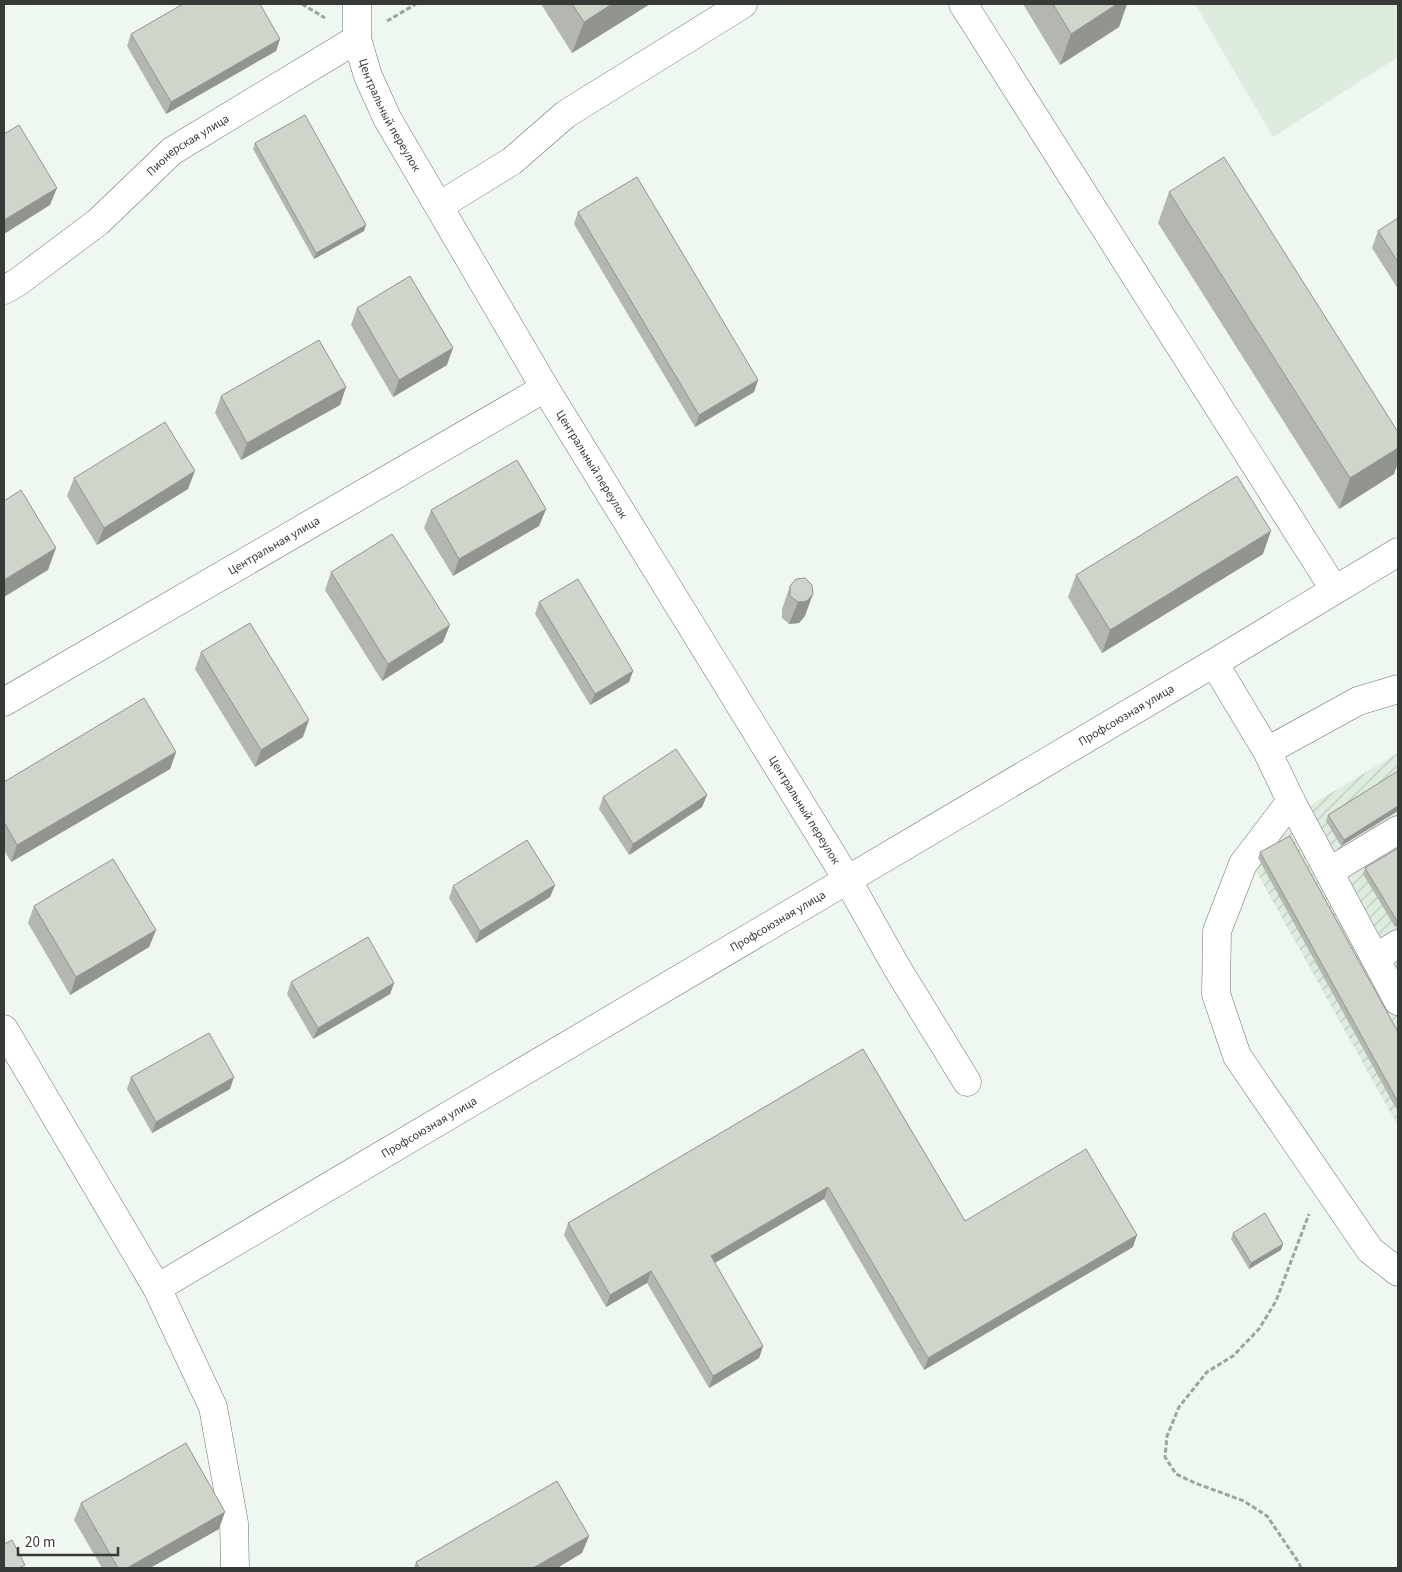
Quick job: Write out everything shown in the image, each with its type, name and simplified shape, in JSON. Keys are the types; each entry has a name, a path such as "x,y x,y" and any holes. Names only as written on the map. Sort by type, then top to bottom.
{"street":[{"path":"357,4 357,39"},
{"path":"439,206 512,161 566,114 743,4"},
{"path":"963,4 1334,590"},
{"name":"Центральный переулок","path":"357,39 368,76 387,118 545,388 847,879 897,968 967,1082"},
{"name":"Пионерская улица","path":"4,290 18,282 98,222 172,151 357,39"},
{"name":"Центральная улица","path":"4,702 545,388"},
{"name":"Профсоюзная улица","path":"157,1288 1214,663 1398,552"},
{"path":"1214,663 1267,751 1290,800 1330,871 1398,1002"},
{"path":"1267,751 1358,701 1398,689"},
{"path":"1290,800 1243,864 1218,931 1216,994 1237,1056 1370,1250 1398,1272"},
{"path":"1330,871 1398,830"},
{"path":"1375,958 1398,944"},
{"path":"4,1029 157,1288 212,1407 234,1523 235,1568"}],"path":[{"path":"1301,1568 1267,1516 1244,1501 1176,1474 1165,1457 1167,1436 1179,1407 1207,1372 1233,1356 1259,1329 1276,1301 1315,1199 1318,1175"}],"shaded area":[{"path":"1195,4 1398,4 1398,57 1273,137"},
{"path":"1398,753 1398,1126 1242,846"}],"building":[{"path":"183,4 260,4 280,39 171,102 131,34"},
{"path":"572,4 612,4 584,22"},
{"path":"1053,4 1117,4 1071,34"},
{"path":"305,115 366,225 316,253 255,143"},
{"path":"19,125 57,188 4,220 4,134"},
{"path":"1224,157 1398,432 1398,448 1350,478 1169,192"},
{"path":"637,177 758,380 699,415 578,212"},
{"path":"1398,218 1398,262 1378,231"},
{"path":"410,276 453,348 399,380 357,308"},
{"path":"319,340 346,387 247,443 221,396"},
{"path":"165,422 195,471 104,528 74,478"},
{"path":"517,460 546,509 459,559 431,510"},
{"path":"1237,476 1271,531 1110,630 1076,575"},
{"path":"21,490 56,548 4,580 4,501"},
{"path":"392,534 450,625 388,664 331,572"},
{"path":"805,578 812,585 813,594 807,601 798,602 790,596 790,586 796,579"},
{"path":"578,579 633,671 595,694 539,602"},
{"path":"250,623 309,720 261,750 201,652"},
{"path":"144,698 176,752 17,845 4,822 4,782"},
{"path":"676,749 707,795 633,844 603,797"},
{"path":"1398,771 1398,806 1344,840 1328,815"},
{"path":"1290,836 1398,1032 1398,1102 1260,852"},
{"path":"527,840 555,885 480,931 453,886"},
{"path":"1398,848 1398,920 1397,921 1365,868"},
{"path":"113,859 156,930 76,977 34,906"},
{"path":"368,937 394,983 318,1028 291,982"},
{"path":"209,1033 234,1077 156,1122 131,1077"},
{"path":"863,1049 965,1221 1086,1149 1137,1235 928,1358 828,1187 711,1256 763,1346 713,1376 651,1271 610,1295 568,1223"},
{"path":"1265,1213 1283,1244 1251,1263 1233,1233"},
{"path":"186,1443 225,1512 127,1568 118,1568 81,1503"},
{"path":"557,1481 589,1536 533,1568 419,1568 416,1562"},
{"path":"12,1540 25,1565 19,1568 4,1568 4,1544"}]}
